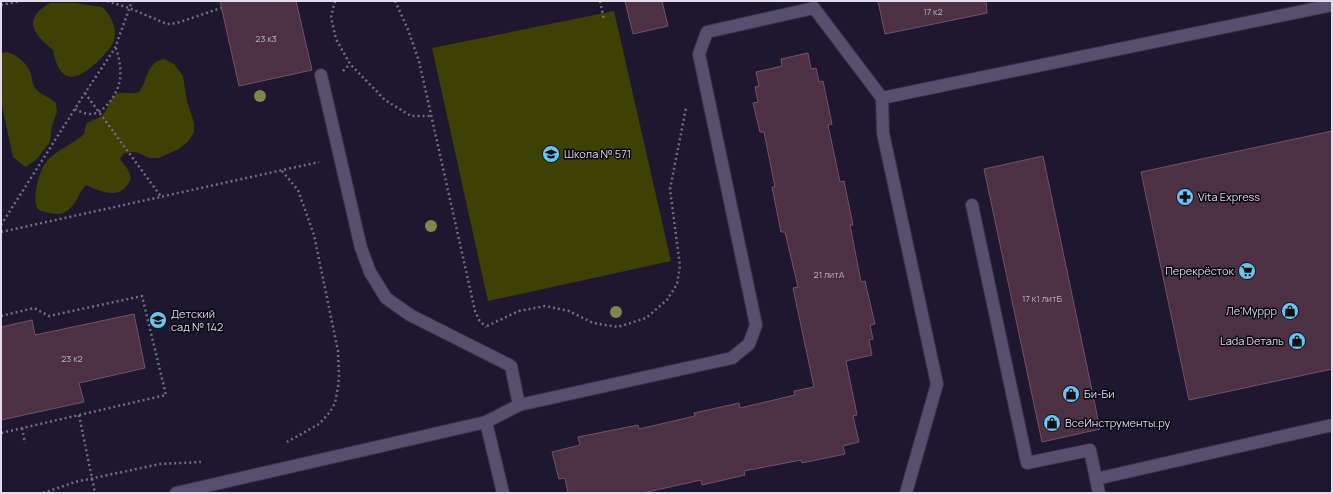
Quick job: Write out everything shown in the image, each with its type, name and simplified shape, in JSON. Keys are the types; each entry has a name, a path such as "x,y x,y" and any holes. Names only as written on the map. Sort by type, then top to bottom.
{"lane":[{"path":"882,98 1332,5"},
{"path":"176,493 486,422 519,405 732,358 749,344 756,325 699,54 707,32 814,8 882,98 882,133 937,384 906,493"},
{"path":"320,75 341,157 361,248 370,272 386,298 410,315 511,366 519,405"},
{"path":"972,205 1027,463 1090,450 1099,493"},
{"path":"486,422 503,493"},
{"path":"1096,478 1332,425"}],"path":[{"path":"1,5 21,1"},
{"path":"107,1 129,8 167,24 177,23 221,8"},
{"path":"1,225 85,92 115,48 132,1"},
{"path":"335,1 331,17 336,39 350,64 385,100 411,116 430,116"},
{"path":"395,1 408,27 419,61 430,116 475,311 479,320 487,326"},
{"path":"600,1 604,20"},
{"path":"75,109 89,114 99,112 113,99 121,82 120,63 115,48"},
{"path":"85,92 162,198"},
{"path":"476,348 487,326 518,311 545,306 569,311 593,323 618,327 646,318 666,300 677,284 680,266 670,189 686,107"},
{"path":"1,232 162,198 341,157"},
{"path":"282,171 298,190 314,235 338,351 339,376 335,403 330,412 319,424 284,444"},
{"path":"1,316 34,308 49,316 142,296 166,395 1,433"},
{"path":"80,415 95,493"},
{"path":"22,428 25,443"},
{"path":"43,493 92,478 160,464 208,462"}],"shaded area":[{"path":"50,3 75,3 101,7 106,11 112,21 115,34 112,44 96,63 81,74 68,76 63,74 59,69 53,50 36,33 33,21 41,9"},
{"name":"Школа № 571","path":"614,11 671,261 488,301 432,48"},
{"path":"7,52 18,57 24,62 32,76 34,87 40,93 56,103 57,112 52,126 50,142 37,159 26,167 13,157 1,101 1,53"},
{"path":"164,59 174,64 183,76 187,101 194,123 194,132 188,142 177,150 158,158 150,158 136,152 124,153 120,159 131,178 124,189 119,192 102,192 86,185 72,207 63,213 54,214 38,209 36,205 36,188 41,171 47,161 84,134 86,124 104,114 111,99 115,95 120,93 139,92 148,72 154,64"}],"building":[{"path":"220,1 296,1 312,70 239,86"},
{"path":"625,1 662,1 668,26 633,34"},
{"path":"878,1 986,1 987,13 885,34"},
{"path":"808,53 811,69 816,68 819,82 823,81 832,124 828,125 840,182 844,181 853,225 850,225 861,282 865,281 875,324 870,325 873,339 869,340 872,355 846,361 857,415 853,416 859,442 843,446 845,454 802,463 801,460 744,471 745,475 702,485 701,480 643,493 568,493 565,478 559,479 552,452 580,445 578,437 638,425 639,429 695,416 694,413 739,403 740,408 795,395 794,391 814,387 793,288 798,287 785,232 781,232 772,187 775,187 764,132 760,132 753,103 758,102 755,87 759,86 756,72 782,66 781,59"},
{"name":"Перекрёсток","path":"1332,131 1332,369 1189,400 1141,172"},
{"path":"1043,156 1100,429 1042,442 984,169"},
{"path":"134,314 145,368 79,383 84,402 1,420 1,327 32,320 35,335"}],"place":[{"name":"Школа № 571","path":"551,154"},
{"name":"Vita Express","path":"1185,197"},
{"name":"Перекрёсток","path":"1247,271"},
{"name":"Ле'Муррр","path":"1290,311"},
{"name":"Детский сад № 142","path":"158,320"},
{"name":"Lada Dеталь","path":"1297,341"},
{"name":"Би-Би","path":"1071,394"},
{"name":"ВсеИнструменты.ру","path":"1052,423"}]}
